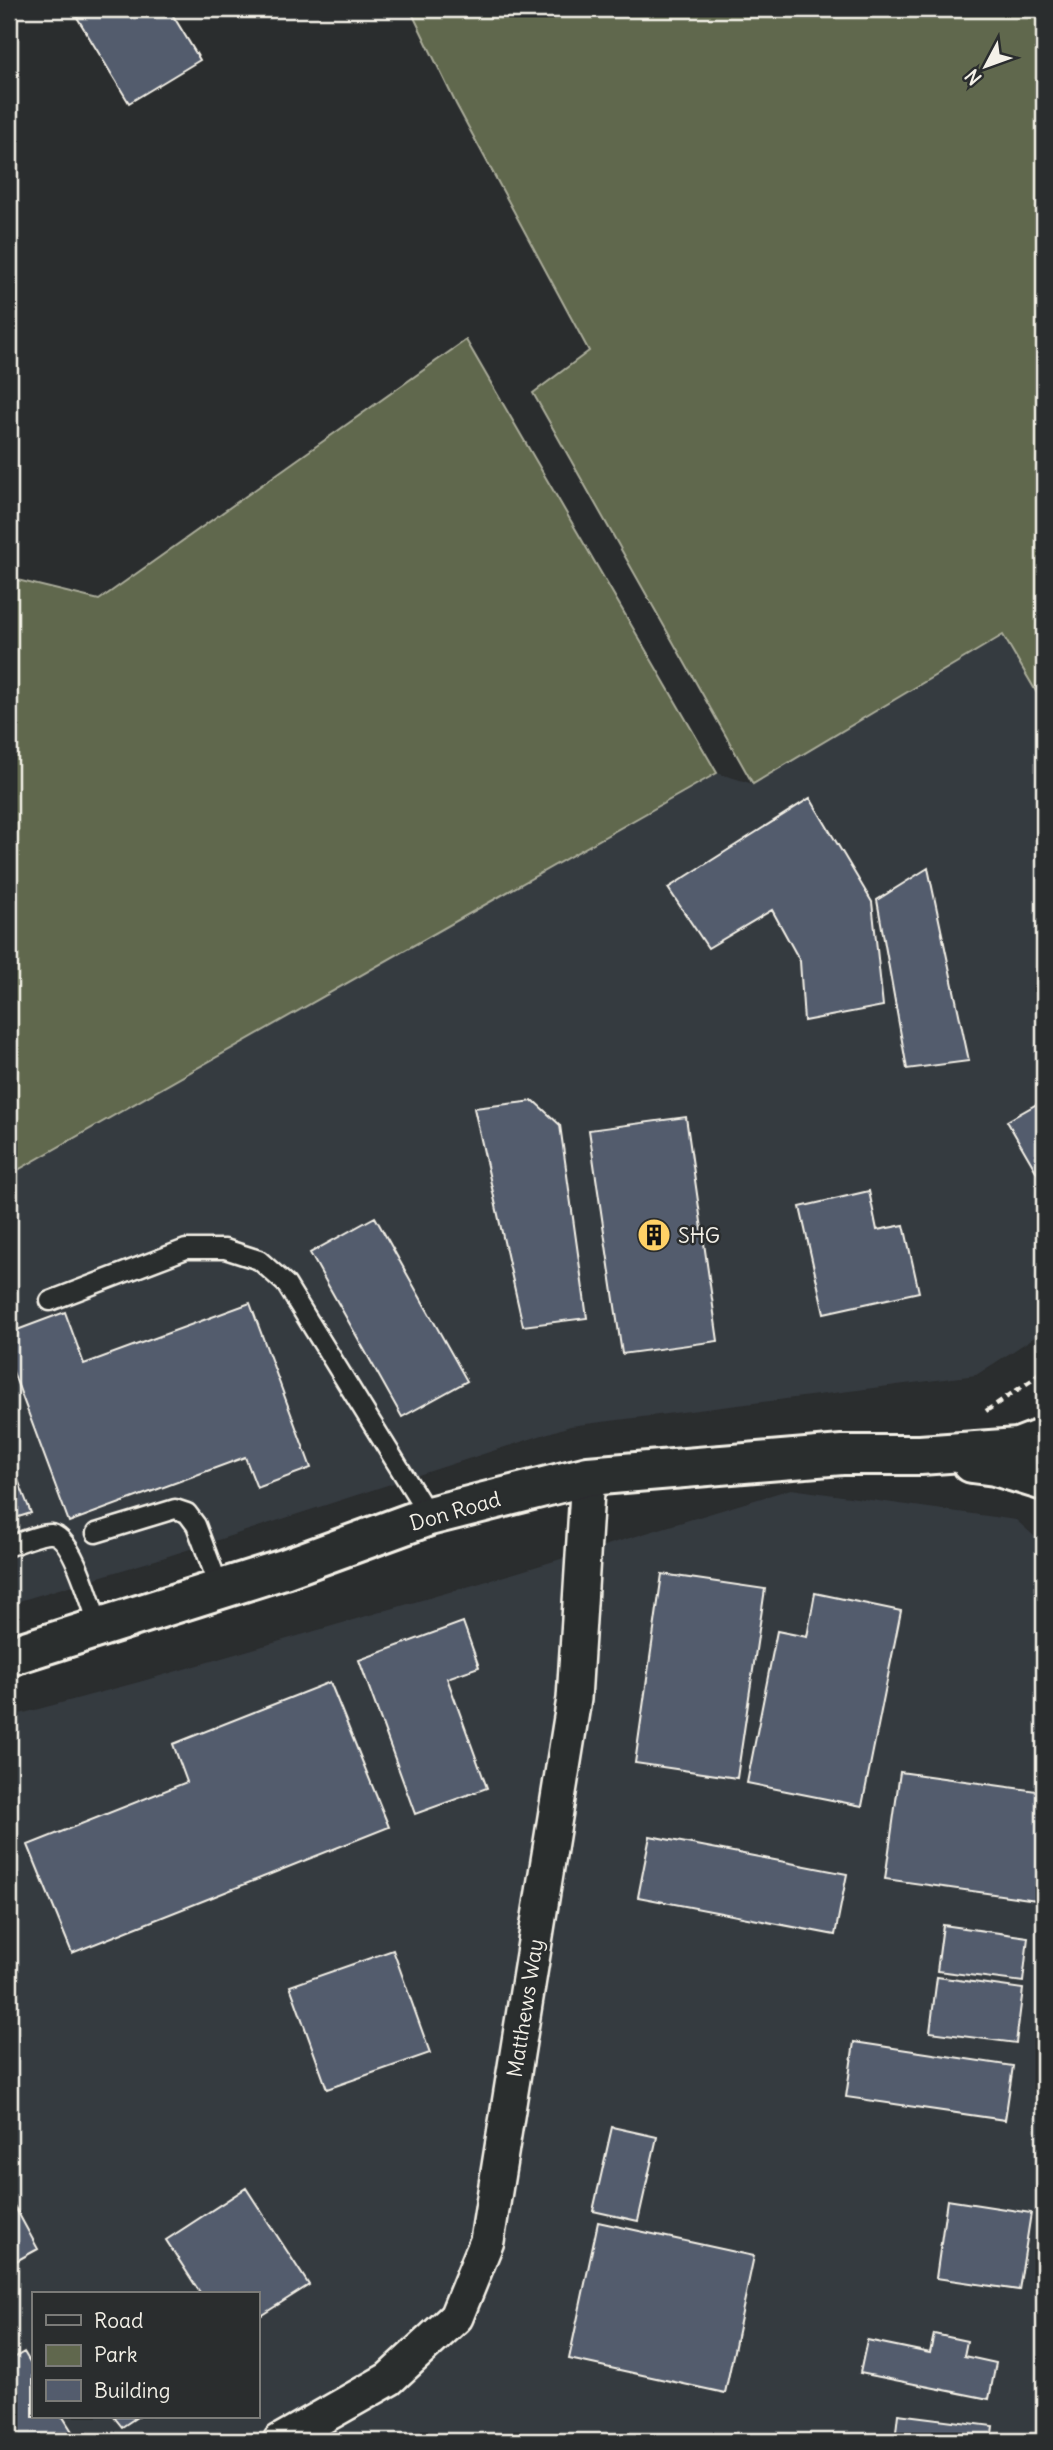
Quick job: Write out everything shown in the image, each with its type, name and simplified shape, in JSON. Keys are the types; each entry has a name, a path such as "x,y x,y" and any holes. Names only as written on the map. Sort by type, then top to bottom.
{"main road":[{"name":"Don Road","path":"9,1656 284,1569 429,1516 588,1476 842,1455 920,1455 1018,1447 1044,1438"},
{"name":"Don Road","path":"920,1455 995,1466 1044,1481"}],"street":[{"name":"Matthews Way","path":"280,2441 389,2379 456,2318 487,2241 574,1699 588,1476"}],"lane":[{"path":"50,1301 186,1249 225,1249 259,1260 286,1284 429,1516"},
{"path":"96,1533 175,1509 187,1513 196,1525 220,1589"},
{"path":"9,1546 50,1534 61,1538 70,1549 99,1627"}],"shaded area":[{"path":"1003,634 1044,705 1044,1331 976,1375 570,1426 162,1558 9,1604 9,1175 717,773 753,784"},
{"path":"791,1489 1016,1520 1044,1545 1044,2441 9,2441 9,1717 515,1573"}],"green space":[{"path":"410,9 1044,9 1044,705 1003,635 753,784 533,393 589,351 456,104"},
{"path":"466,340 717,773 9,1175 9,578 99,600"}],"building":[{"path":"72,9 169,9 200,60 129,103"},
{"path":"810,798 872,902 883,1006 804,1021 800,961 772,910 708,948 668,888"},
{"path":"928,868 969,1061 907,1069 877,900"},
{"path":"1044,1100 1044,1185 1007,1121"},
{"path":"534,1101 560,1125 587,1318 523,1326 474,1108"},
{"name":"SHG","path":"686,1117 718,1341 622,1354 589,1130"},
{"path":"869,1191 877,1230 904,1225 919,1292 824,1313 800,1207"},
{"path":"375,1217 467,1381 402,1417 310,1253"},
{"path":"250,1303 311,1468 257,1488 245,1457 69,1522 9,1361 9,1333 65,1312 84,1364"},
{"path":"9,1457 31,1513 9,1520"},
{"path":"662,1574 765,1589 737,1778 635,1763"},
{"path":"815,1593 901,1611 862,1806 747,1783 777,1631 807,1637"},
{"path":"463,1622 479,1667 447,1678 487,1788 415,1814 359,1660"},
{"path":"330,1682 389,1827 72,1953 28,1845 187,1782 173,1744"},
{"path":"900,1772 1044,1792 1044,1901 885,1879"},
{"path":"650,1836 847,1874 835,1935 638,1897"},
{"path":"943,1925 1028,1937 1023,1982 937,1971"},
{"path":"393,1950 430,2053 327,2089 290,1986"},
{"path":"937,1977 1023,1989 1016,2043 930,2032"},
{"path":"854,2042 1013,2066 1005,2120 846,2097"},
{"path":"612,2127 657,2137 638,2221 593,2211"},
{"path":"246,2188 309,2285 259,2317 259,2292 200,2292 166,2240"},
{"path":"9,2196 38,2249 9,2265"},
{"path":"947,2200 1031,2213 1019,2290 936,2278"},
{"path":"598,2222 754,2256 725,2393 569,2359"},
{"path":"934,2334 967,2341 964,2356 996,2363 989,2399 860,2373 867,2340 930,2353"},
{"path":"24,2352 32,2365 32,2418 64,2418 78,2441 9,2441 9,2361"},
{"path":"898,2414 993,2426 991,2441 895,2441"},
{"path":"115,2418 136,2418 122,2427"}],"place":[{"name":"SHG","path":"654,1235"}]}
